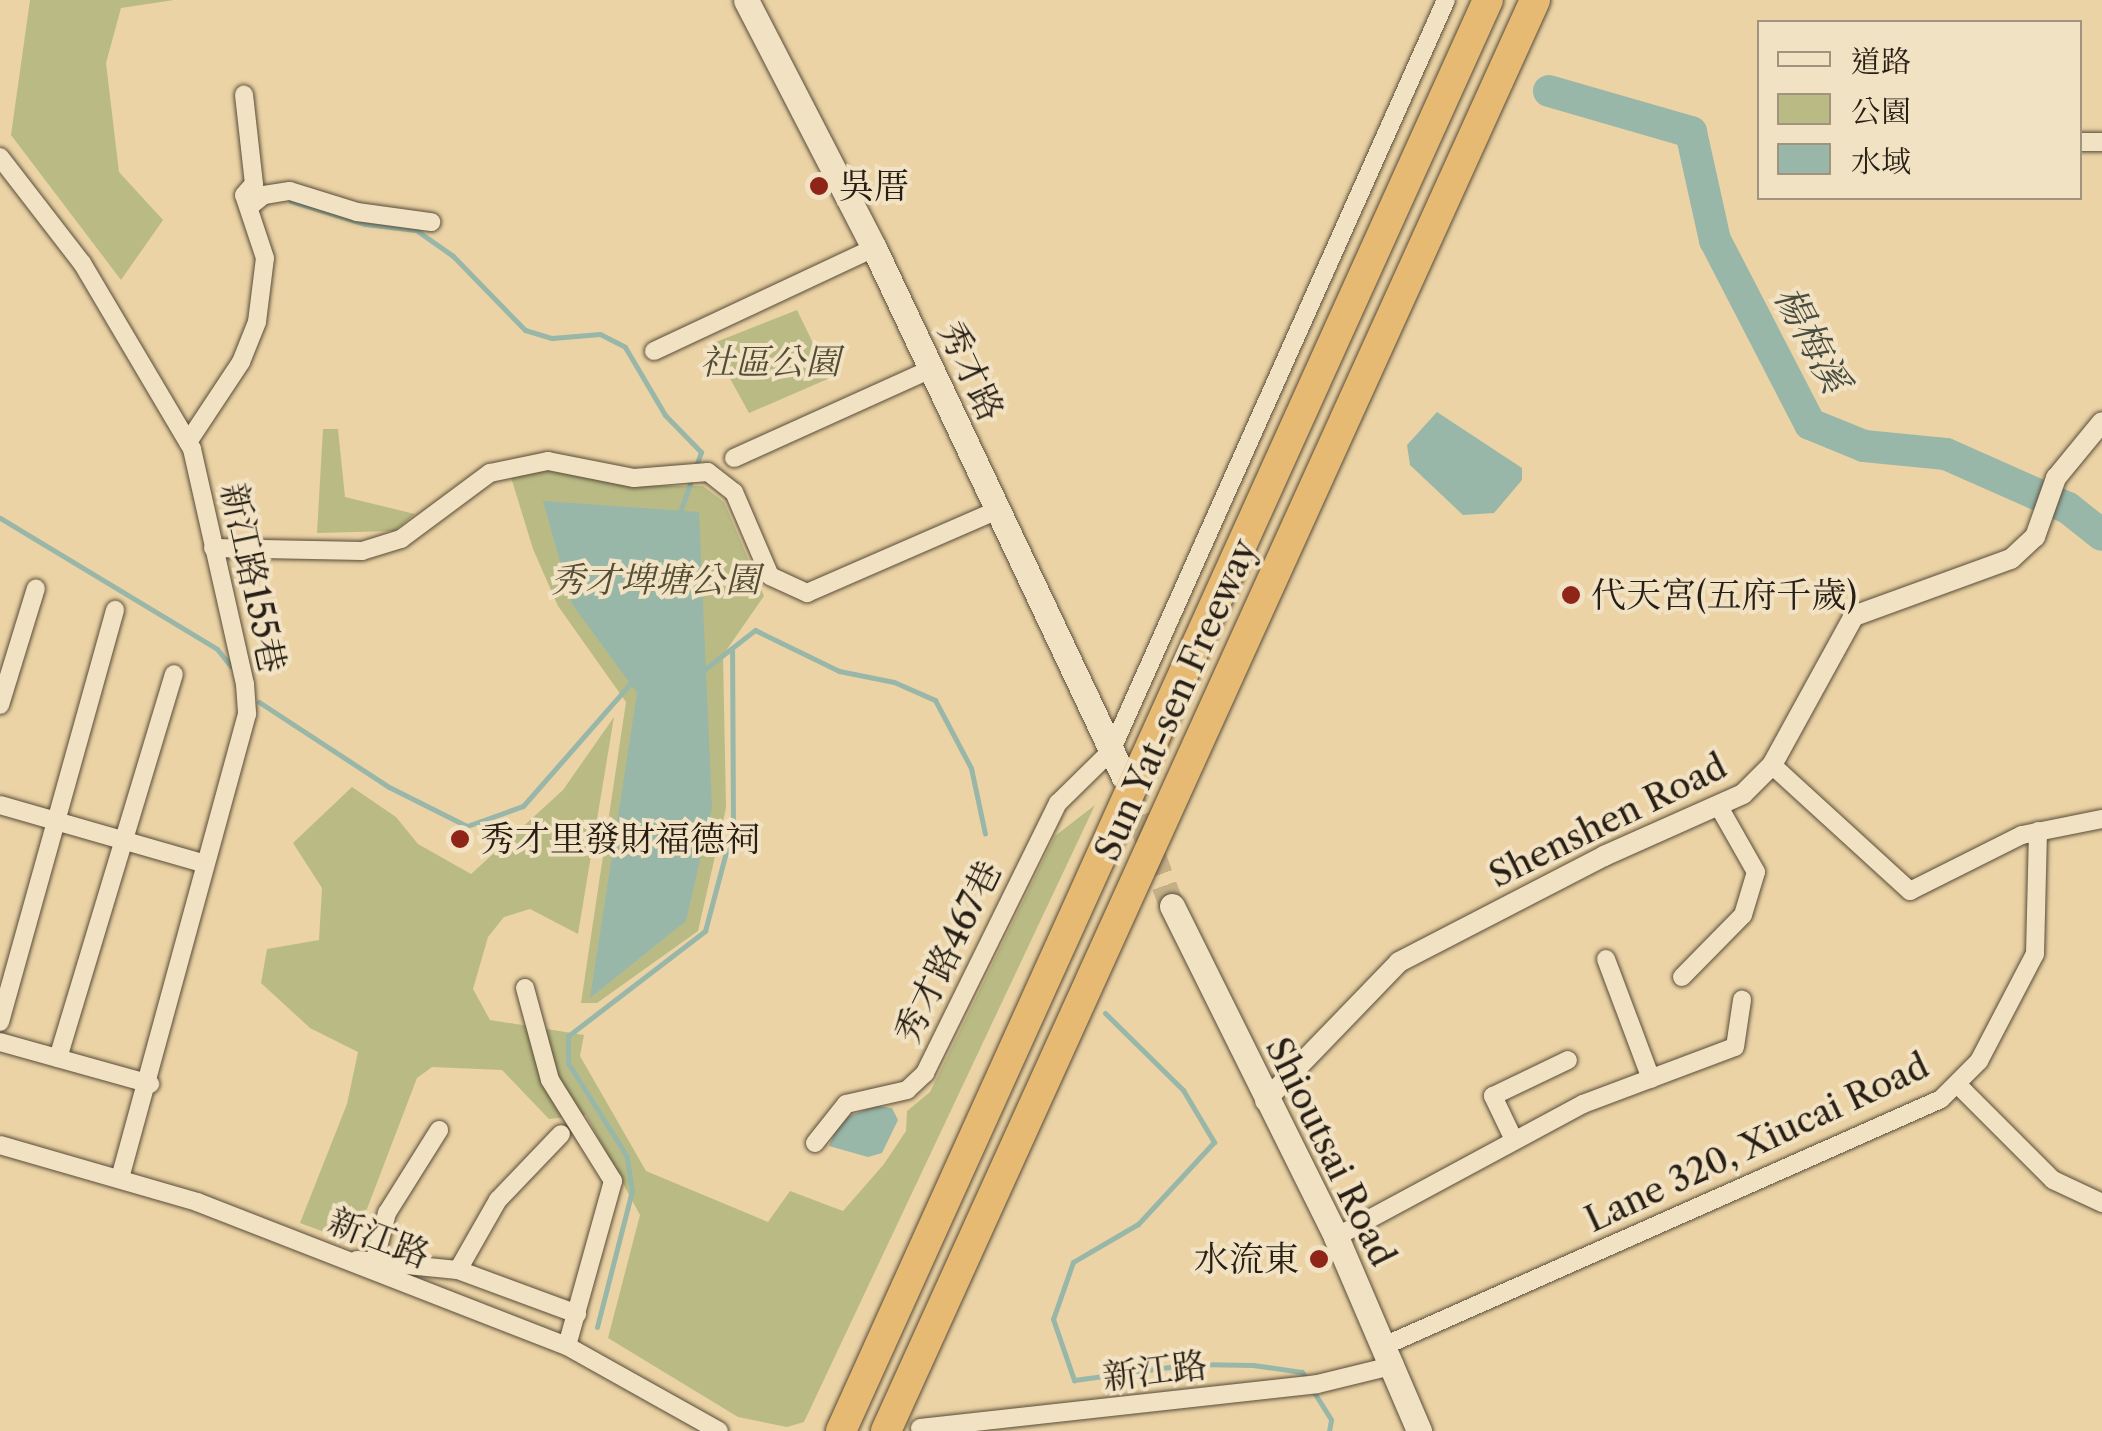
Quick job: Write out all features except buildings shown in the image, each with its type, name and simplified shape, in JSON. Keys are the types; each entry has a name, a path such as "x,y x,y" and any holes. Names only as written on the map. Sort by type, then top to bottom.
{"highway":[{"name":"Sun Yat-sen Freeway","path":"841,1431 1488,0"},
{"name":"Sun Yat-sen Freeway","path":"886,1431 1535,0"}],"main road":[{"name":"秀才路","path":"746,0 874,248 1124,777"},
{"name":"Shioutsai Road","path":"1172,906 1265,1101 1336,1237 1419,1431"}],"street":[{"path":"1111,751 1446,0"},
{"path":"188,442 241,362 257,322 265,258 244,196 254,184 244,95"},
{"name":"新江路155巷","path":"0,157 82,262 188,442 247,714 202,863 150,1084 121,1176"},
{"path":"249,207 264,196 290,191 357,212 430,222"},
{"path":"654,351 874,248"},
{"path":"734,458 932,368"},
{"name":"Shenshen Road","path":"1265,1101 1399,962 1744,794 1772,765 1854,616 2011,559 2042,521 2056,478 2102,422"},
{"path":"212,548 362,551 402,538 490,473 548,461 634,478 708,472 734,492 770,576 807,593 996,510"},
{"path":"0,705 36,588"},
{"path":"0,1022 53,820 115,610"},
{"path":"58,1058 120,840 174,674"},
{"name":"秀才路467巷","path":"815,1143 846,1104 907,1090 925,1073 1058,803 1111,751"},
{"path":"1772,765 1910,891 2038,831 2102,819"},
{"path":"0,804 202,863"},
{"path":"1682,977 1743,916 1756,872 1718,805"},
{"name":"Lane 320, Xiucai Road","path":"1390,1356 1941,1100 1979,1061 2035,954 2038,831"},
{"path":"1606,959 1651,1078"},
{"path":"525,988 550,1080 612,1181 567,1346"},
{"path":"1336,1237 1514,1140 1651,1078 1736,1047 1742,1000"},
{"path":"0,1042 150,1084"},
{"path":"1514,1140 1493,1096 1568,1060"},
{"path":"1958,1086 2053,1180 2102,1203"},
{"path":"376,1260 387,1213 439,1130"},
{"path":"458,1270 498,1200 561,1134"},
{"name":"新江路","path":"0,1145 121,1176 567,1346 718,1431"},
{"path":"346,1261 376,1260 458,1270 577,1314"},
{"name":"新江路","path":"920,1428 1067,1422 1318,1384 1390,1356"}],"green space":[{"path":"30,0 174,0 121,8 106,63 119,172 163,220 121,280 11,135"},
{"name":"社區公園","path":"797,310 830,378 749,413 711,344"},
{"path":"323,429 338,429 345,497 415,514 394,531 317,533"},
{"name":"秀才埤塘公園","path":"540,468 634,486 703,486 724,502 764,596 723,655 726,808 698,931 597,1003 581,1003 626,702 558,606 533,549 510,474"},
{"path":"614,717 578,934 530,909 504,917 488,937 473,989 490,1020 584,1035 580,1056 646,1171 768,1222 790,1191 843,1211 884,1164 906,1131 907,1111 930,1092 1055,836 1095,805 804,1422 787,1427 738,1417 608,1338 640,1215 586,1115 549,1119 502,1070 432,1067 417,1078 354,1243 300,1223 347,1104 358,1052 310,1028 261,983 267,949 319,940 322,888 293,843 352,787 396,817 418,844 471,874 563,790"}],"water":[{"path":"1437,412 1522,468 1522,480 1494,513 1463,515 1410,465 1407,445"},
{"name":"秀才埤塘公園","path":"543,501 699,512 712,808 686,921 590,998 637,693 572,604"},
{"path":"876,1106 892,1108 898,1120 882,1153 868,1157 829,1146 841,1119"}],"waterway":[{"name":"楊梅溪","path":"1549,91 1691,132 1715,240 1810,424 1864,446 1946,454 2068,508 2102,535"},
{"path":"291,201 365,224 416,230 453,256 525,330 552,338 600,334 625,347 665,415 701,452 679,515"},
{"path":"0,518 217,649 231,666"},
{"path":"700,673 755,630 839,671 894,682 935,700 971,768 985,834"},
{"path":"597,1327 632,1191 626,1155 568,1063 568,1036 705,931 733,826 732,650"},
{"path":"259,702 389,787 467,826 523,806 634,679"},
{"path":"1105,1013 1183,1090 1214,1142 1138,1224 1073,1262 1053,1319 1074,1380 1192,1364 1253,1365 1302,1372 1307,1380"},
{"path":"1312,1389 1331,1420 1329,1431"}],"tunnel":[{"path":"1126,781 1172,906"}],"place":[{"name":"吳厝","path":"819,186"},
{"name":"代天宮(五府千歲)","path":"1571,595"},
{"name":"秀才里發財福德祠","path":"460,839"},
{"name":"水流東","path":"1319,1259"}]}
